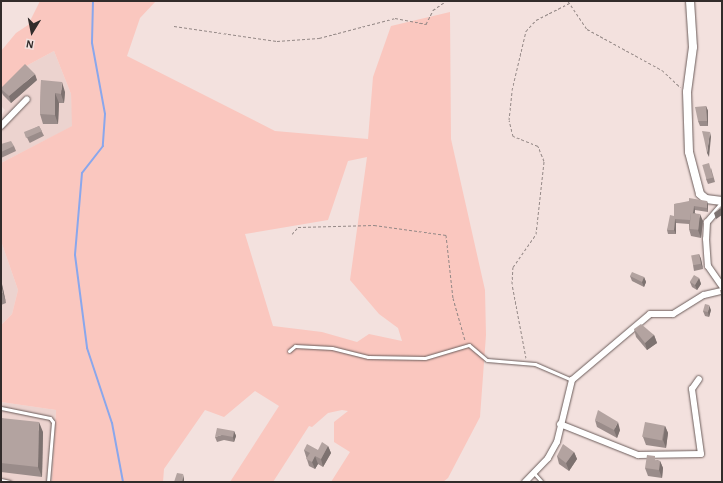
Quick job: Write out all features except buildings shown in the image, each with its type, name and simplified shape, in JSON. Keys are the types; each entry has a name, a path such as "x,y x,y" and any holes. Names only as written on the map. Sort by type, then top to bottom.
{"street":[{"path":"690,1 694,47 687,92 689,152 696,186 706,199 722,201"},
{"path":"1,126 27,99"},
{"path":"722,205 707,222 706,239 708,266 722,286"},
{"path":"525,482 548,458 560,424 572,380 650,314 672,314 704,295 722,291"},
{"path":"560,424 638,455 701,454 692,388 698,380"}],"lane":[{"path":"289,351 295,346 332,348 368,356 425,358 465,345 474,347 487,360 526,362 572,380"},
{"path":"1,408 50,418 53,422 48,482"},
{"path":"533,472 542,482"},
{"path":"1,480 10,482"}],"path":[{"path":"174,26 277,41 319,38 395,18 426,24 432,10 446,1"},
{"path":"568,1 587,29 662,70 687,92"},
{"path":"526,362 512,284 513,267 536,234 544,161 538,146 513,136 509,120 512,90 526,31 536,20 569,3"},
{"path":"292,234 298,227 374,225 446,235 453,298 464,328 465,345"}],"shaded area":[{"path":"40,1 156,1 140,18 127,56 275,131 368,139 373,77 391,26 450,12 451,139 485,290 486,335 480,417 448,478 443,482 331,482 350,452 334,442 334,422 348,411 342,410 328,413 312,427 309,426 273,482 230,482 279,406 255,391 224,417 205,410 164,469 163,482 52,482 56,410 1,402 1,325 12,314 18,290 1,241 1,163 72,126 71,94 54,51 28,65 1,89 1,51 16,33 28,25","holes":["367,157 350,280 379,314 398,328 402,341 369,334 357,342 322,332 273,326 245,234 328,220 348,161"]},
{"path":"54,51 71,94 73,126 1,163 1,116 5,110 1,106 1,89 28,65"},
{"path":"1,241 18,290 12,314 1,325"},
{"path":"1,402 56,410 52,482 1,482"}],"waterway":[{"path":"93,1 92,43 105,114 103,146 82,173 75,255 87,348 112,423 123,482"}]}
